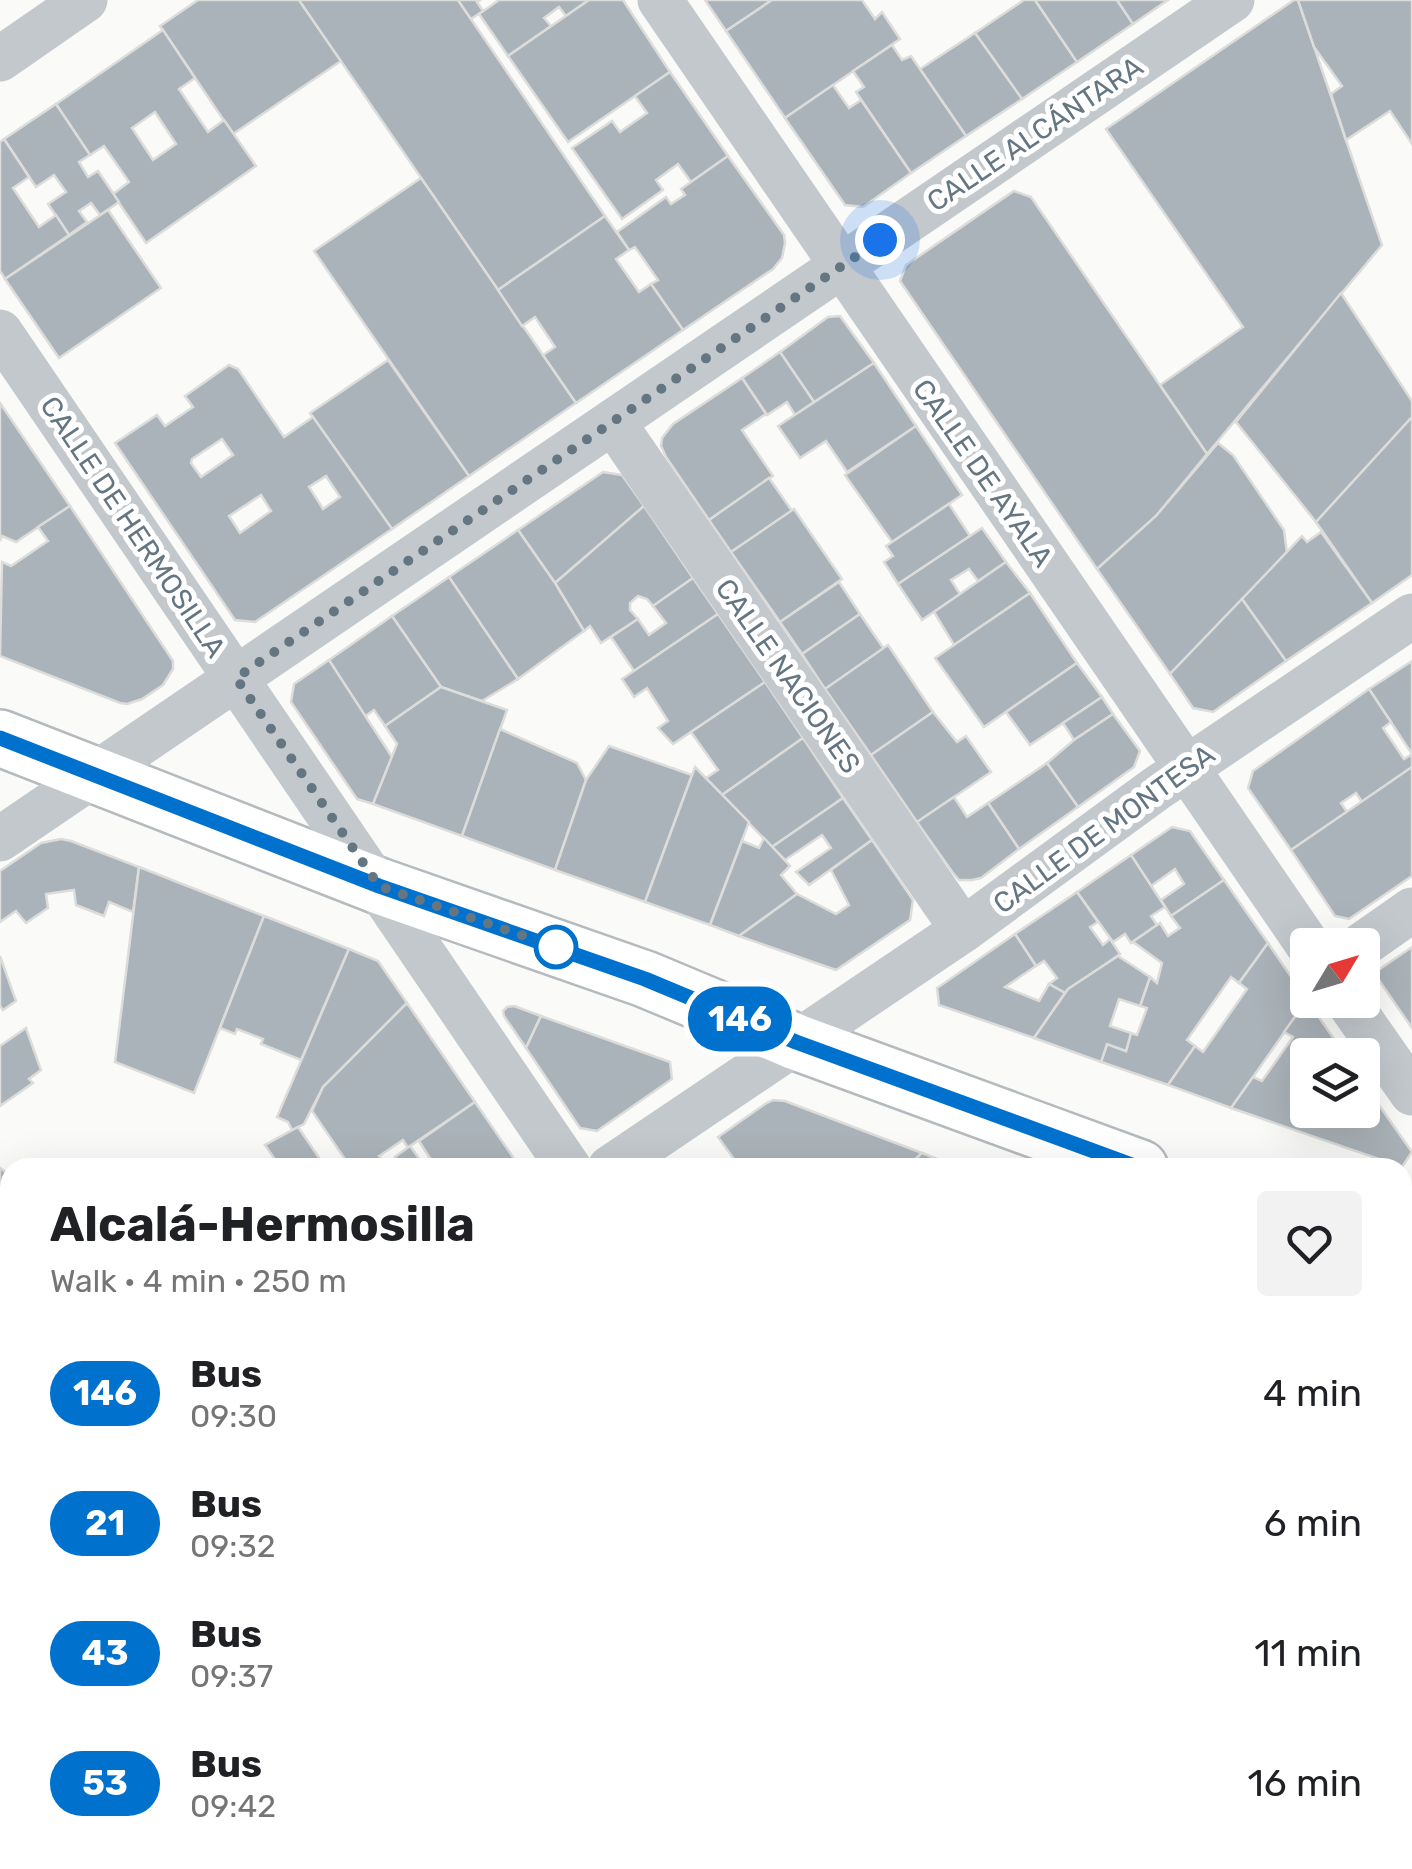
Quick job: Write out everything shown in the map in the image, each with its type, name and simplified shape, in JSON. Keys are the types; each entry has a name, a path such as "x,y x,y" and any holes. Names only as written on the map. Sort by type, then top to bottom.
{"main road":[{"path":"0,738 379,886 645,979 796,1042 1113,1158"}],"street":[{"path":"0,58 86,0"},
{"name":"CALLE DE AYALA","path":"660,0 1297,928"},
{"name":"CALLE ALCÁNTARA","path":"0,839 1232,0"},
{"name":"CALLE DE HERMOSILLA","path":"0,332 562,1158"},
{"name":"CALLE NACIONES","path":"612,422 964,930"},
{"name":"CALLE DE MONTESA","path":"625,1158 964,930 1189,766 1412,616"},
{"path":"1380,932 1412,910"},
{"path":"1359,1018 1412,1093"}],"building":[{"path":"198,0 299,0 341,61 233,134 160,26"},
{"path":"299,0 458,0 605,216 498,290"},
{"path":"458,0 481,0 477,2 483,11 471,19"},
{"path":"499,0 589,0 566,16 559,7 544,18 551,26 508,56 479,14"},
{"path":"589,0 623,0 670,72 568,142 508,56"},
{"path":"705,0 772,0 726,31"},
{"path":"772,0 862,0 875,19 882,12 900,39 785,118 726,31"},
{"path":"1024,0 1035,0 1077,62 1022,99 975,33"},
{"path":"1035,0 1117,0 1133,24 1077,62"},
{"path":"1117,0 1168,0 1133,24"},
{"path":"1298,0 1382,245 1207,454 1160,385 1243,327 1106,129"},
{"path":"1298,0 1412,0 1412,144 1390,111 1346,140 1331,94 1342,86 1314,47"},
{"path":"163,30 195,78 179,89 208,132 224,120 256,166 146,243 113,194 129,182 104,146 90,155 56,104","holes":["155,112 176,144 153,160 132,128"]},
{"path":"975,33 1022,99 966,136 920,69"},
{"path":"892,45 902,60 911,56 966,136 911,173 856,92 864,87 853,71"},
{"path":"670,72 728,156 691,182 678,164 656,180 663,190 622,219 572,148 612,121 620,132 647,113 635,96"},
{"path":"833,85 849,108 861,100 911,173 863,207 845,205 785,118"},
{"path":"56,104 90,155 79,162 88,177 98,171 119,202 100,215 91,203 79,211 87,222 69,235 48,204 66,192 54,175 36,187 4,139"},
{"path":"4,139 29,177 13,188 39,227 56,215 69,235 5,279 0,271 0,142"},
{"path":"728,156 784,235 782,258 773,269 683,330 651,284 658,280 635,247 629,250 617,232 666,197 671,204 685,195 681,189"},
{"path":"421,178 576,403 469,476 314,251"},
{"path":"1014,191 1031,197 1207,454 1156,516 1097,569 900,281 906,265"},
{"path":"108,210 161,288 59,358 5,279"},
{"path":"605,216 629,250 616,259 639,292 651,284 683,330 576,403 543,355 555,347 535,317 522,326 498,290"},
{"path":"1341,293 1412,401 1412,417 1316,522 1236,422"},
{"path":"840,316 874,363 814,402 780,352 828,317"},
{"path":"780,352 814,402 795,415 787,402 767,415 742,378"},
{"path":"388,360 469,476 392,529 310,413"},
{"path":"874,363 916,426 847,472 826,441 800,458 778,426"},
{"path":"229,365 238,369 284,437 313,417 392,529 255,622 235,620 115,443 157,415 165,426 193,407 185,396","holes":["222,439 233,455 201,477 192,459","326,476 340,497 323,509 309,487","261,495 271,511 240,533 229,516"]},
{"path":"742,378 766,414 742,430 773,476 709,520 666,457 662,438 673,424"},
{"path":"0,403 70,506 16,542 2,536 0,541"},
{"path":"1412,417 1412,575 1372,603 1316,522"},
{"path":"916,426 962,495 892,542 845,475"},
{"path":"1218,443 1233,455 1284,530 1287,553 1170,674 1097,569 1156,516"},
{"path":"603,472 622,475 644,506 555,583 518,530"},
{"path":"769,478 792,511 731,552 709,520"},
{"path":"949,504 970,536 898,584 884,562 893,556 886,546"},
{"path":"70,506 173,661 173,669 163,685 127,704 0,656 2,562 11,566 48,541 38,527"},
{"path":"644,506 693,578 653,606 638,596 630,603 630,610 638,619 601,643 590,626 584,631 555,583"},
{"path":"794,509 842,579 780,622 731,552"},
{"path":"982,528 1006,562 978,581 969,569 951,580 960,594 922,620 898,584"},
{"path":"518,530 584,631 518,679 449,577"},
{"path":"1321,532 1372,603 1286,661 1242,599 1302,536 1307,542"},
{"path":"1006,562 1030,593 954,645 934,612"},
{"path":"449,577 518,679 482,701 441,687 392,616"},
{"path":"693,578 718,614 634,671 611,637 638,619 649,635 666,623 653,606"},
{"path":"839,582 860,614 802,654 780,622"},
{"path":"1030,593 1077,663 984,727 935,658"},
{"path":"1242,599 1286,661 1213,712 1193,708 1170,674"},
{"path":"718,614 765,682 673,744 658,728 668,721 647,688 634,697 622,679"},
{"path":"860,614 884,649 825,689 802,654"},
{"path":"392,616 441,687 385,726 374,710 364,717 329,660"},
{"path":"888,645 933,712 871,755 825,689"},
{"path":"329,660 392,757 373,804 357,799 291,702 294,684"},
{"path":"1412,661 1412,754 1369,689"},
{"path":"1077,663 1102,697 1030,745 1006,712"},
{"path":"765,682 803,738 722,795 706,778 718,770 691,732"},
{"path":"441,687 507,710 462,836 373,804 397,744 385,726"},
{"path":"1369,689 1391,722 1383,728 1404,759 1412,754 1412,767 1362,802 1356,793 1341,803 1347,812 1291,850 1248,788 1253,771"},
{"path":"1102,697 1113,714 1074,740 1063,723"},
{"path":"933,712 957,742 966,736 991,772 917,822 871,755"},
{"path":"1113,714 1140,751 1134,767 1078,807 1047,763"},
{"path":"500,729 577,763 586,780 555,870 462,836"},
{"path":"803,738 843,798 772,847 722,795"},
{"path":"609,746 692,775 645,902 555,870 586,780"},
{"path":"1047,763 1078,807 1019,849 988,803"},
{"path":"695,767 749,822 710,925 645,902"},
{"path":"1412,767 1412,876 1349,919 1335,916 1291,850"},
{"path":"954,797 967,817 988,803 1019,849 981,878 959,880 917,822"},
{"path":"843,798 872,840 809,885 796,872 831,848 822,835 785,860 772,847"},
{"path":"1172,827 1190,831 1224,880 1171,916 1161,900 1184,884 1175,869 1151,886 1131,855"},
{"path":"764,838 790,866 781,875 797,894 739,936 710,925 742,841 759,848"},
{"path":"61,839 139,867 133,912 109,902 104,916 76,905 74,890 46,894 48,908 26,923 16,911 0,922 0,871 41,843"},
{"path":"872,840 913,900 910,920 836,970 739,936 797,894 836,914 849,905 831,870"},
{"path":"1131,855 1165,907 1151,916 1157,925 1131,943 1125,934 1113,942 1077,892"},
{"path":"139,867 264,916 194,1093 115,1062"},
{"path":"1224,880 1268,943 1239,983 1231,977 1187,1040 1195,1046 1168,1085 1101,1062 1107,1044 1126,1051 1131,1033 1137,1035 1147,1008 1140,1006 1150,977 1157,983 1162,963 1131,943 1160,923 1168,936 1180,928 1171,916"},
{"path":"1077,892 1098,922 1090,927 1103,945 1110,939 1120,954 1065,993 1049,984 1057,978 1044,961 1036,966 1015,934"},
{"path":"264,916 349,949 301,1060 261,1044 263,1039 237,1029 235,1034 220,1028"},
{"path":"1015,934 1036,966 1005,987 1039,1001 1049,984 1065,993 1034,1038 939,1005 937,988"},
{"path":"1268,943 1290,975 1290,1018 1294,1018 1231,1108 1168,1085 1195,1046 1203,1052 1247,989 1239,983"},
{"path":"1412,947 1412,1028 1380,982 1380,969"},
{"path":"349,949 378,961 407,1003 323,1087 304,1124 292,1130 288,1122 277,1117"},
{"path":"0,956 16,1001 3,1010 0,1006"},
{"path":"1118,956 1150,977 1140,1006 1119,999 1110,1026 1131,1033 1126,1051 1107,1044 1101,1062 1034,1038 1068,989"},
{"path":"407,1003 475,1102 408,1148 403,1140 380,1158 344,1158 312,1111 323,1087"},
{"path":"507,1007 541,1016 526,1048 504,1016"},
{"path":"541,1016 670,1062 672,1079 597,1131 580,1128 526,1048"},
{"path":"1294,1018 1319,1018 1333,1038 1292,1038 1284,1032"},
{"path":"26,1028 41,1070 29,1079 33,1083 0,1106 0,1046"},
{"path":"1290,1041 1290,1128 1380,1128 1380,1107 1412,1152 1408,1158 1376,1158 1231,1108 1253,1077 1262,1081"},
{"path":"785,1101 922,1153 917,1158 733,1158 718,1137 765,1104"},
{"path":"475,1102 514,1158 430,1158 419,1141"},
{"path":"298,1127 319,1158 274,1158 265,1145"},
{"path":"410,1146 419,1158 396,1158"}],"bus line":[{"name":"146","path":"0,738 379,886 645,979 796,1042 1113,1158"}],"route":[{"path":"556,947 379,886 236,678 880,240"}]}
